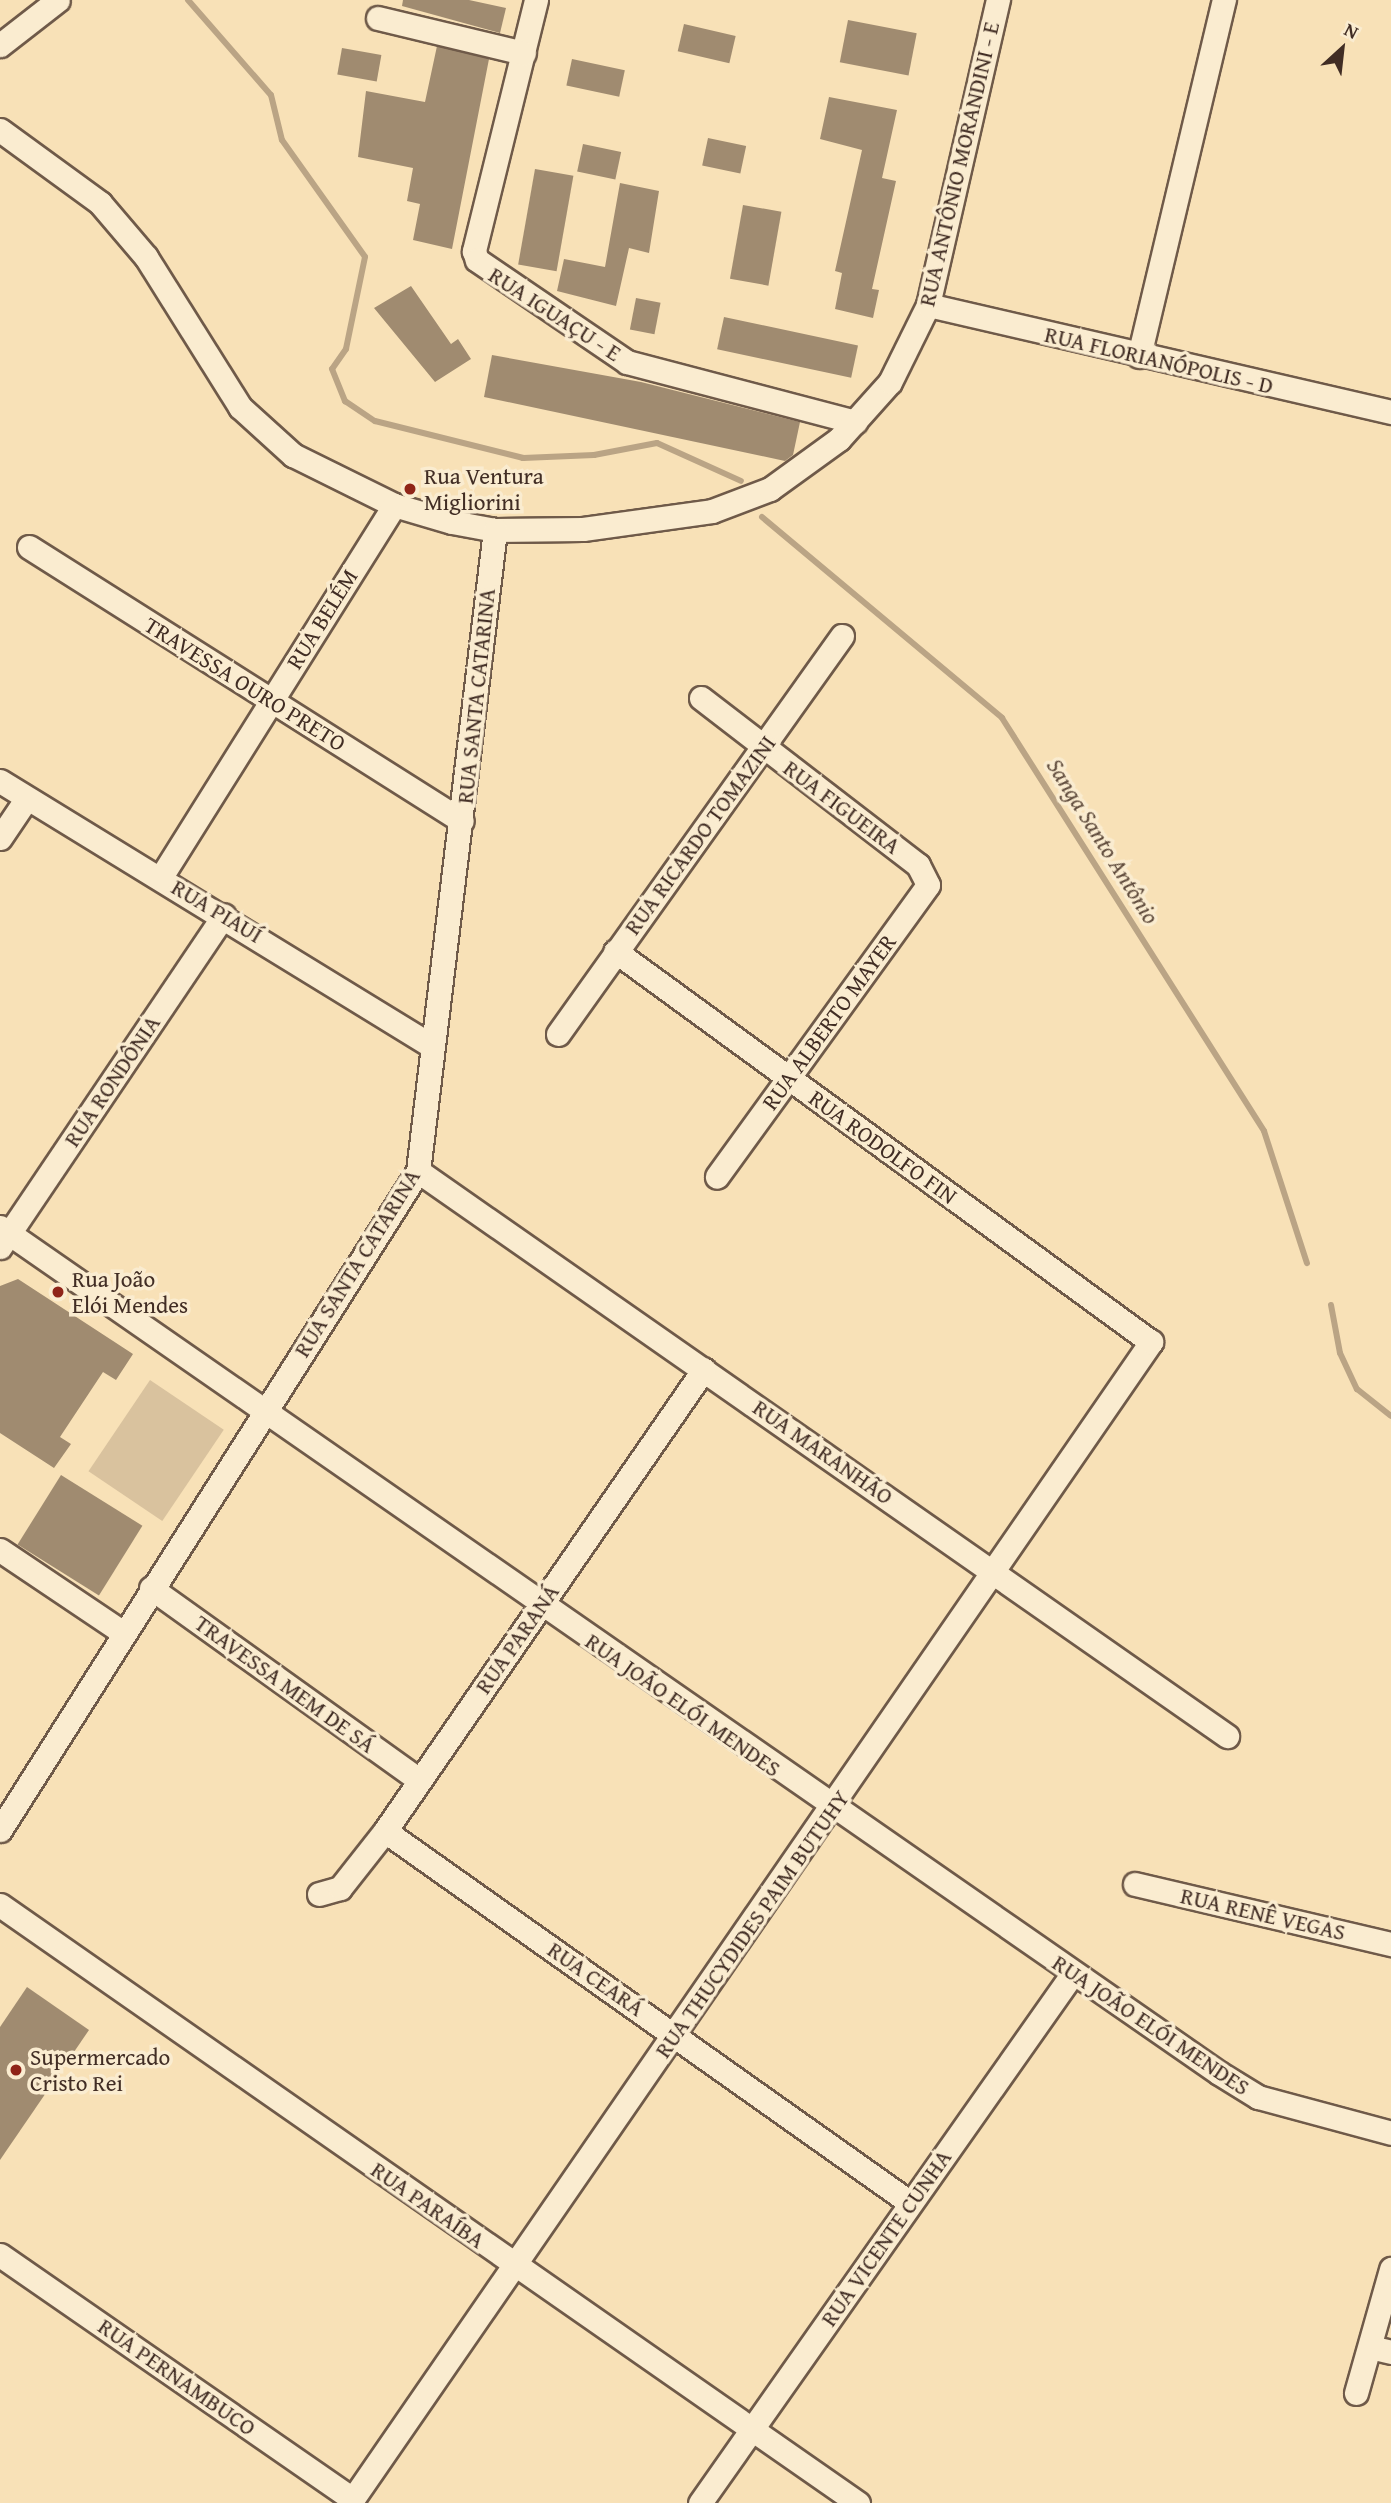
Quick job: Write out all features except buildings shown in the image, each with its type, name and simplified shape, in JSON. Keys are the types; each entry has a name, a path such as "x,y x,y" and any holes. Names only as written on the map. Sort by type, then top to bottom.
{"street":[{"path":"0,45 58,0"},
{"name":"RUA IGUAÇU - E","path":"536,0 474,251 477,260 627,362 855,422"},
{"name":"RUA ANTÔNIO MORANDINI - E","path":"495,530 583,529 712,511 771,489 855,422 890,382 928,306 998,0"},
{"path":"1139,356 1224,0"},
{"path":"378,18 523,53"},
{"path":"0,130 100,203 146,257 254,422 316,469 394,505 495,530"},
{"name":"RUA FLORIANÓPOLIS - D","path":"928,306 1391,412"},
{"name":"RUA BELÉM","path":"161,877 394,505"},
{"name":"RUA SANTA CATARINA","path":"0,1830 122,1632 418,1171 495,530"},
{"name":"TRAVESSA OURO PRETO","path":"29,547 462,821"},
{"name":"RUA RICARDO TOMAZINI","path":"558,1034 842,636"},
{"name":"RUA FIGUEIRA","path":"701,698 918,864"},
{"name":"RUA PIAUÍ","path":"0,781 224,915 432,1046"},
{"path":"0,838 27,798"},
{"name":"RUA ALBERTO MAYER","path":"717,1177 928,885 918,864"},
{"name":"RUA RONDÔNIA","path":"3,1236 224,915"},
{"name":"RUA RODOLFO FIN","path":"615,951 1151,1342"},
{"name":"RUA MARANHÃO","path":"418,1171 1227,1736"},
{"name":"RUA JOÃO ELÓI MENDES","path":"3,1236 266,1410 540,1606 1258,2097 1391,2133"},
{"name":"RUA THUCYDIDES PAIM BUTUHY","path":"352,2501 995,1573 1151,1342"},
{"name":"RUA PARANÁ","path":"319,1894 340,1888 385,1831 704,1369"},
{"path":"0,1550 122,1632"},
{"name":"TRAVESSA MEM DE SÁ","path":"151,1588 419,1780"},
{"name":"RUA CEARÁ","path":"385,1831 909,2202"},
{"name":"RUA RENÊ VEGAS","path":"1135,1884 1391,1944"},
{"name":"RUA PARAÍBA","path":"0,1905 858,2503"},
{"name":"RUA VICENTE CUNHA","path":"699,2503 1073,1973"},
{"name":"RUA PERNAMBUCO","path":"0,2255 352,2501"},
{"path":"1356,2393 1381,2350 1391,2269"}],"shaded area":[{"path":"150,1380 224,1430 162,1521 88,1471"}],"waterway":[{"name":"Sanga Santo Antônio","path":"188,0 271,95 282,140 365,257 346,349 332,369 345,401 375,421 523,458 594,455 657,443 741,481"},
{"name":"Sanga Santo Antônio","path":"762,517 1002,718 1264,1131 1307,1263"},
{"name":"Sanga Santo Antônio","path":"1331,1305 1340,1353 1357,1389 1391,1416"}],"place":[{"name":"Rua Ventura Migliorini","path":"410,489"},
{"name":"Rua João Elói Mendes","path":"58,1292"},
{"name":"Supermercado Cristo Rei","path":"16,2070"}]}
